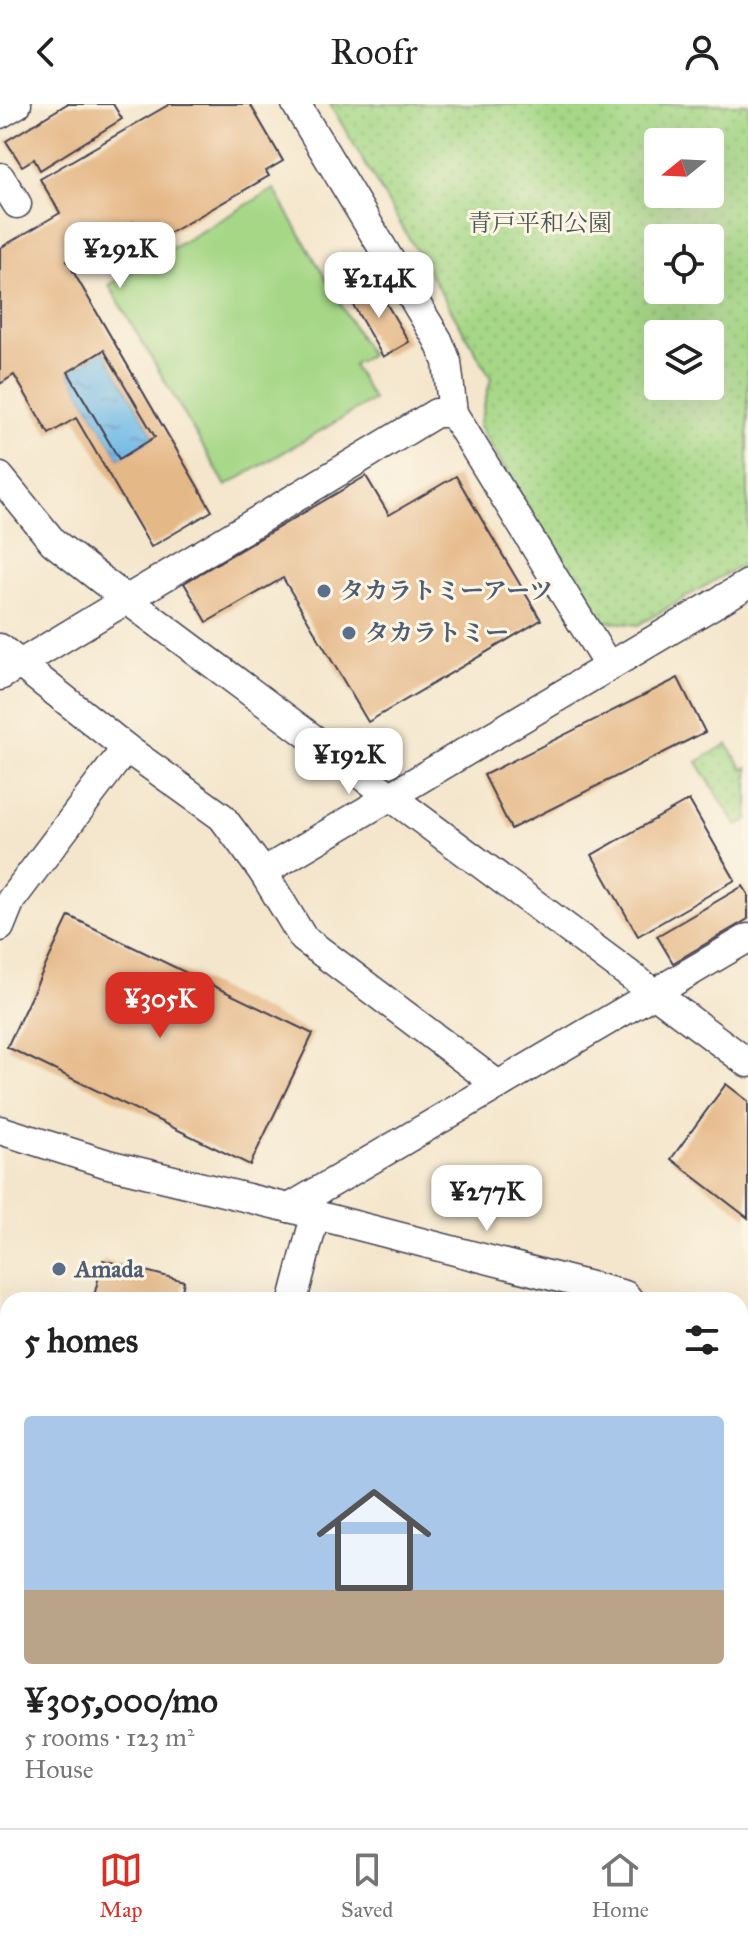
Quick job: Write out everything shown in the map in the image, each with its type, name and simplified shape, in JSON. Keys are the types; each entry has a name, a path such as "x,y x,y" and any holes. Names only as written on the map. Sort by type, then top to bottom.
{"street":[{"path":"0,114 17,104"},
{"path":"296,104 438,340 447,362 453,413 609,667"},
{"path":"0,177 17,204"},
{"path":"453,413 436,413 126,599 7,663 222,817 263,872 303,938 498,1085"},
{"path":"0,477 53,542 748,1063"},
{"path":"263,872 748,584"},
{"path":"0,927 11,900 126,748"},
{"path":"302,1212 498,1085 748,938"},
{"path":"0,1130 108,1164 613,1292"},
{"path":"294,1292 302,1212"}],"green space":[{"name":"青戸平和公園","path":"330,104 748,104 748,561 638,625 596,620 479,426 491,378"},
{"path":"274,189 370,355 353,365 373,400 226,486 109,285"},
{"path":"727,744 743,769 748,767 748,820 737,826 697,762"}],"water":[{"path":"104,350 155,437 119,459 68,372"}],"building":[{"path":"67,104 113,104 122,119 40,170 34,159 22,166 6,141"},
{"path":"170,104 250,104 283,161 266,171 269,176 147,246 133,222 67,261 212,511 151,547 76,418 49,434 14,375 0,384 0,248 60,213 40,179","holes":["104,350 155,437 119,459 68,372"]},
{"path":"375,284 409,342 383,357 349,298"},
{"path":"366,476 389,515 456,476 541,620 368,722 283,578 207,622 184,583"},
{"path":"678,678 705,732 511,829 484,775"},
{"path":"689,800 735,880 638,936 592,855"},
{"path":"743,886 748,894 748,919 673,963 657,936"},
{"path":"69,916 313,1034 250,1165 7,1047"},
{"path":"726,1084 748,1101 748,1218 671,1159"},
{"path":"103,1260 184,1281 182,1292 95,1292"}],"place":[{"name":"タカラトミーアーツ","path":"324,591"},
{"name":"タカラトミー","path":"349,633"},
{"name":"Amada","path":"59,1269"}]}
